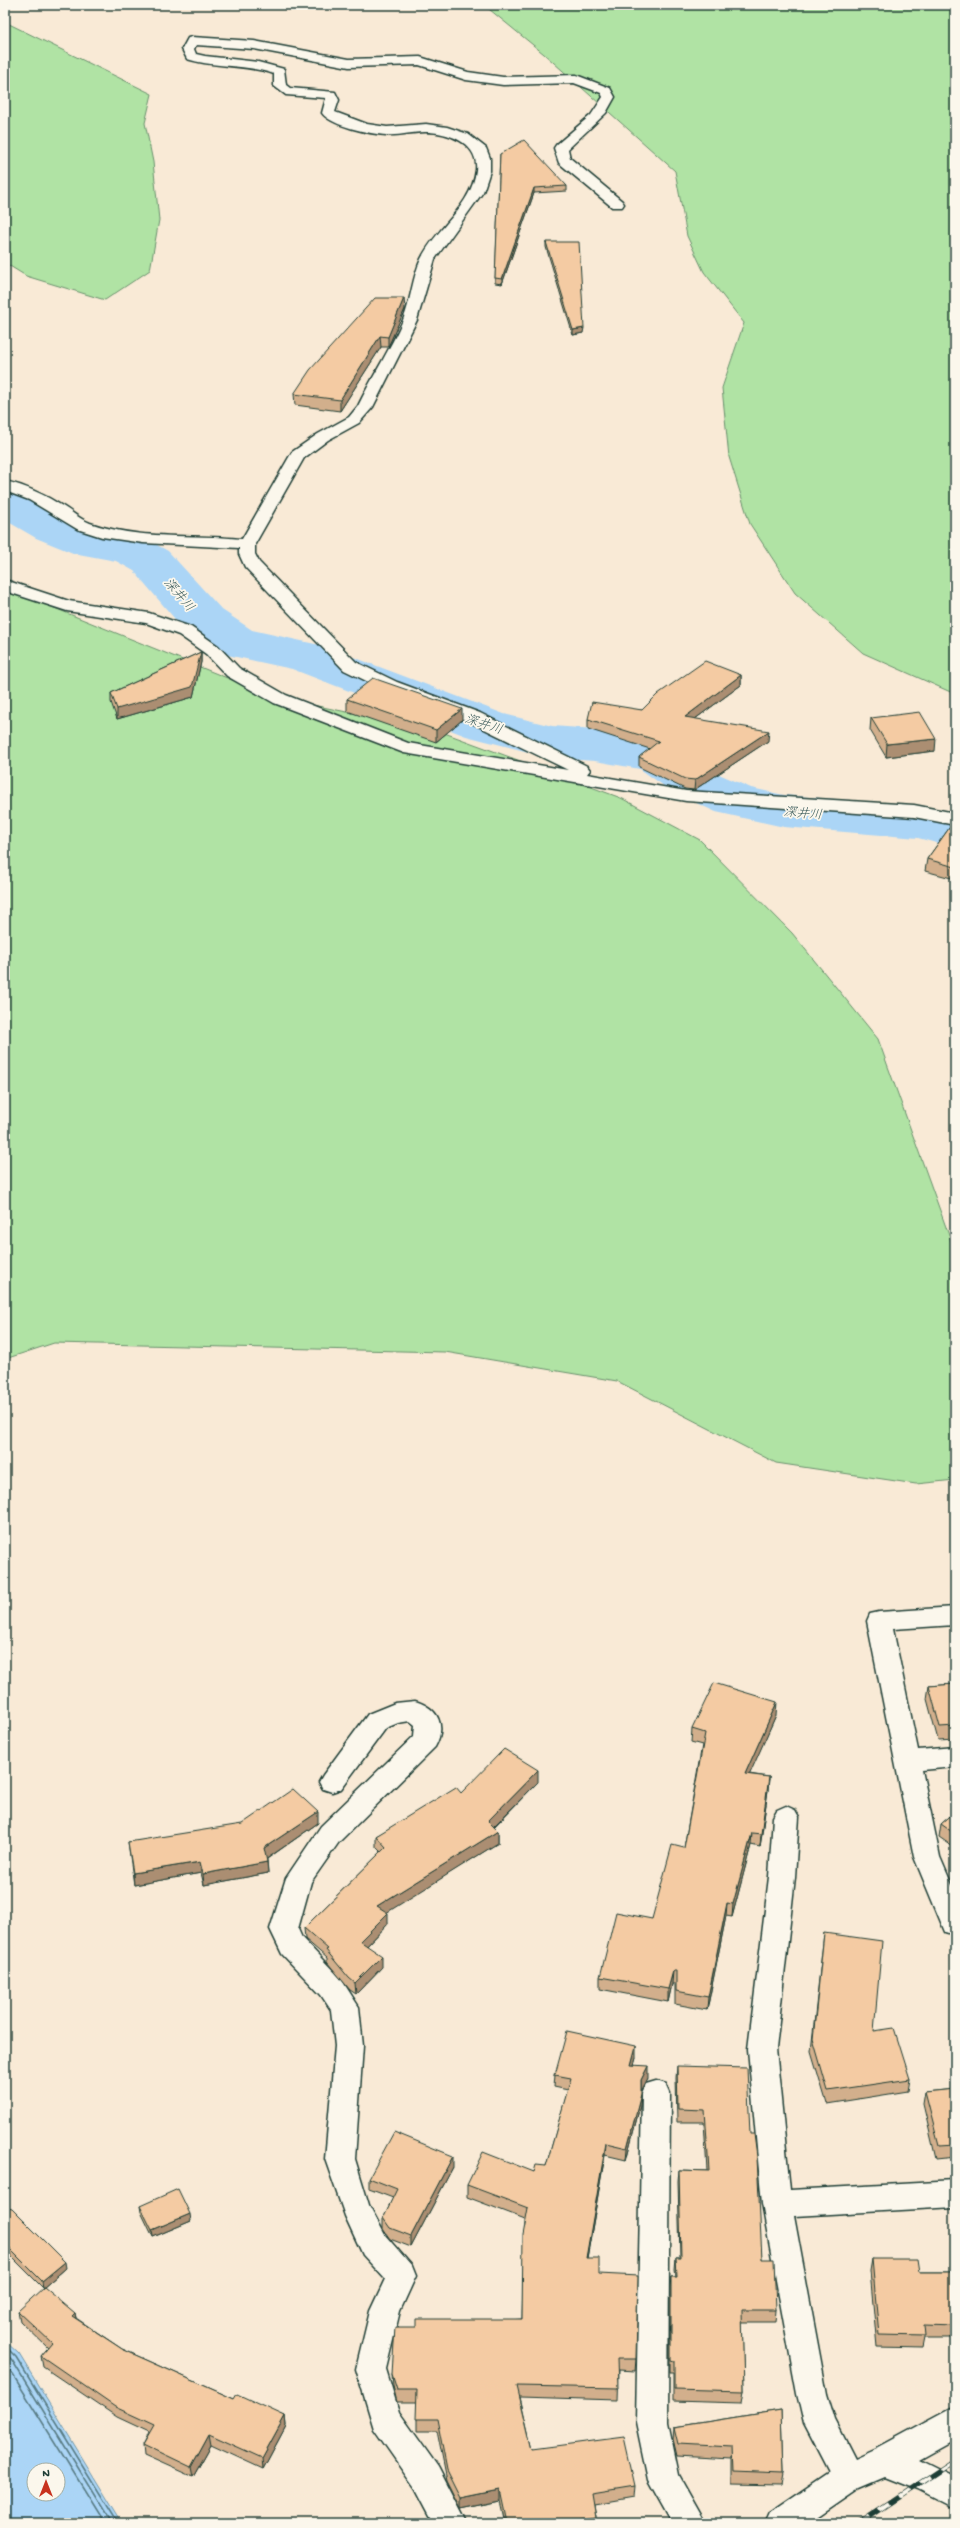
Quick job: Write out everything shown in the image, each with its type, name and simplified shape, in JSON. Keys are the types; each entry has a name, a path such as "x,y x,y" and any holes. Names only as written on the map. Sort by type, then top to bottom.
{"street":[{"path":"599,780 474,717 391,686 350,666 251,564 247,554 247,544 298,455 323,437 354,420 366,407 382,370 410,320 428,259 476,192 483,171 483,158 478,148 463,137 447,131 426,128 387,131 365,128 336,118 328,113 332,100 330,95 286,91 280,86 280,72 269,67 204,62 191,56 188,49 192,42 254,45 349,63 420,61 466,76 503,81 576,79 606,91 609,97 607,107 571,136 561,148 564,160 617,204"},
{"path":"5,486 17,488 40,498 82,526 119,537 211,540 247,544"},
{"path":"5,584 19,592 67,606 150,618 185,631 212,650 233,672 280,699 404,748 686,796 914,811 955,819"},
{"path":"955,1616 879,1621 927,1857 955,1924"},
{"path":"332,1782 377,1721 395,1713 415,1712 428,1721 426,1740 330,1834 299,1878 284,1929 292,1946 331,1987 345,2007 349,2046 340,2159 355,2207 374,2245 401,2276 385,2311 371,2369 385,2420 427,2478 451,2523"},
{"path":"908,1761 955,1757"},
{"path":"786,1817 782,1877 762,2049 777,2204 812,2394 820,2424 848,2477"},
{"path":"656,2093 652,2422 664,2480 690,2523"},
{"path":"777,2204 955,2194"},
{"path":"781,2523 848,2477 888,2460 955,2422"},
{"path":"888,2460 898,2467 928,2478 955,2494"}],"green space":[{"path":"484,5 955,5 955,694 863,653 795,593 750,524 729,457 722,388 744,323 704,272 687,236 675,171 544,54"},
{"path":"5,22 152,94 145,123 153,162 159,220 150,270 105,300 26,276 5,263"},
{"path":"5,588 274,697 439,731 621,798 700,840 792,933 878,1039 955,1252 955,1480 916,1484 776,1463 617,1381 445,1352 54,1343 5,1359"}],"water":[{"path":"5,2341 19,2354 122,2523 5,2523"}],"building":[{"path":"524,140 567,186 534,188 502,279 495,278 500,154"},
{"path":"546,242 579,242 584,328 573,330"},
{"path":"375,298 404,298 388,337 380,336 340,400 294,394 310,370"},
{"path":"201,652 192,687 117,709 111,693"},
{"path":"705,661 741,675 685,717 769,731 695,780 685,779 639,757 659,741 588,719 592,702 642,710 658,694"},
{"path":"373,678 462,709 436,730 347,699"},
{"path":"920,712 936,739 887,744 871,718"},
{"path":"955,820 955,867 927,859"},
{"path":"714,1683 777,1702 745,1774 769,1777 761,1834 752,1833 733,1904 727,1903 708,1997 676,1991 676,1971 673,1971 668,1989 600,1977 616,1912 652,1919 672,1845 684,1848 705,1733 692,1729"},
{"path":"955,1684 955,1726 940,1727 929,1686"},
{"path":"504,1749 538,1770 488,1821 498,1831 377,1906 388,1913 360,1941 382,1956 355,1983 349,1978 326,1950 328,1949 304,1928 386,1847 376,1836 456,1787 461,1793"},
{"path":"293,1789 318,1812 264,1848 267,1862 203,1874 200,1862 133,1873 128,1842 242,1824"},
{"path":"955,1812 955,1834 941,1824"},
{"path":"824,1933 882,1941 874,2031 894,2028 910,2079 828,2091 813,2039"},
{"path":"567,2031 636,2046 631,2065 648,2066 641,2080 641,2094 627,2148 606,2143 586,2258 599,2258 599,2274 638,2276 636,2359 617,2359 618,2388 517,2386 532,2449 624,2437 635,2486 592,2493 596,2517 556,2523 507,2523 500,2490 461,2498 447,2470 437,2419 416,2419 417,2390 397,2390 392,2374 395,2327 416,2327 416,2319 522,2319 523,2235 528,2208 467,2185 483,2152 534,2172 536,2165 546,2166 571,2078 555,2075"},
{"path":"677,2066 747,2068 750,2134 754,2134 757,2157 762,2259 774,2259 776,2310 742,2310 744,2391 674,2389 674,2361 671,2360 671,2277 677,2277 676,2258 681,2258 679,2170 709,2171 705,2110 678,2109"},
{"path":"955,2089 955,2145 939,2146 925,2092"},
{"path":"394,2132 453,2156 411,2236 390,2228 383,2218 397,2189 369,2178"},
{"path":"178,2189 190,2214 152,2230 140,2206"},
{"path":"5,2207 12,2209 65,2262 42,2281 5,2244"},
{"path":"872,2259 917,2259 919,2272 955,2272 955,2326 924,2325 925,2336 879,2335"},
{"path":"44,2287 75,2313 72,2316 122,2349 234,2399 237,2394 285,2416 262,2458 209,2434 191,2467 143,2444 154,2425 115,2407 41,2356 52,2343 18,2311"},
{"path":"781,2410 783,2474 734,2472 733,2447 678,2444 674,2427"}],"waterway":[{"name":"深井川","path":"5,503 13,505 53,528 90,543 129,549 151,561 204,621 236,642 306,657 485,725 552,742 595,745 656,756 693,782 735,801 784,811 924,822 955,832"}],"railway":[{"path":"860,2523 955,2460"}]}
